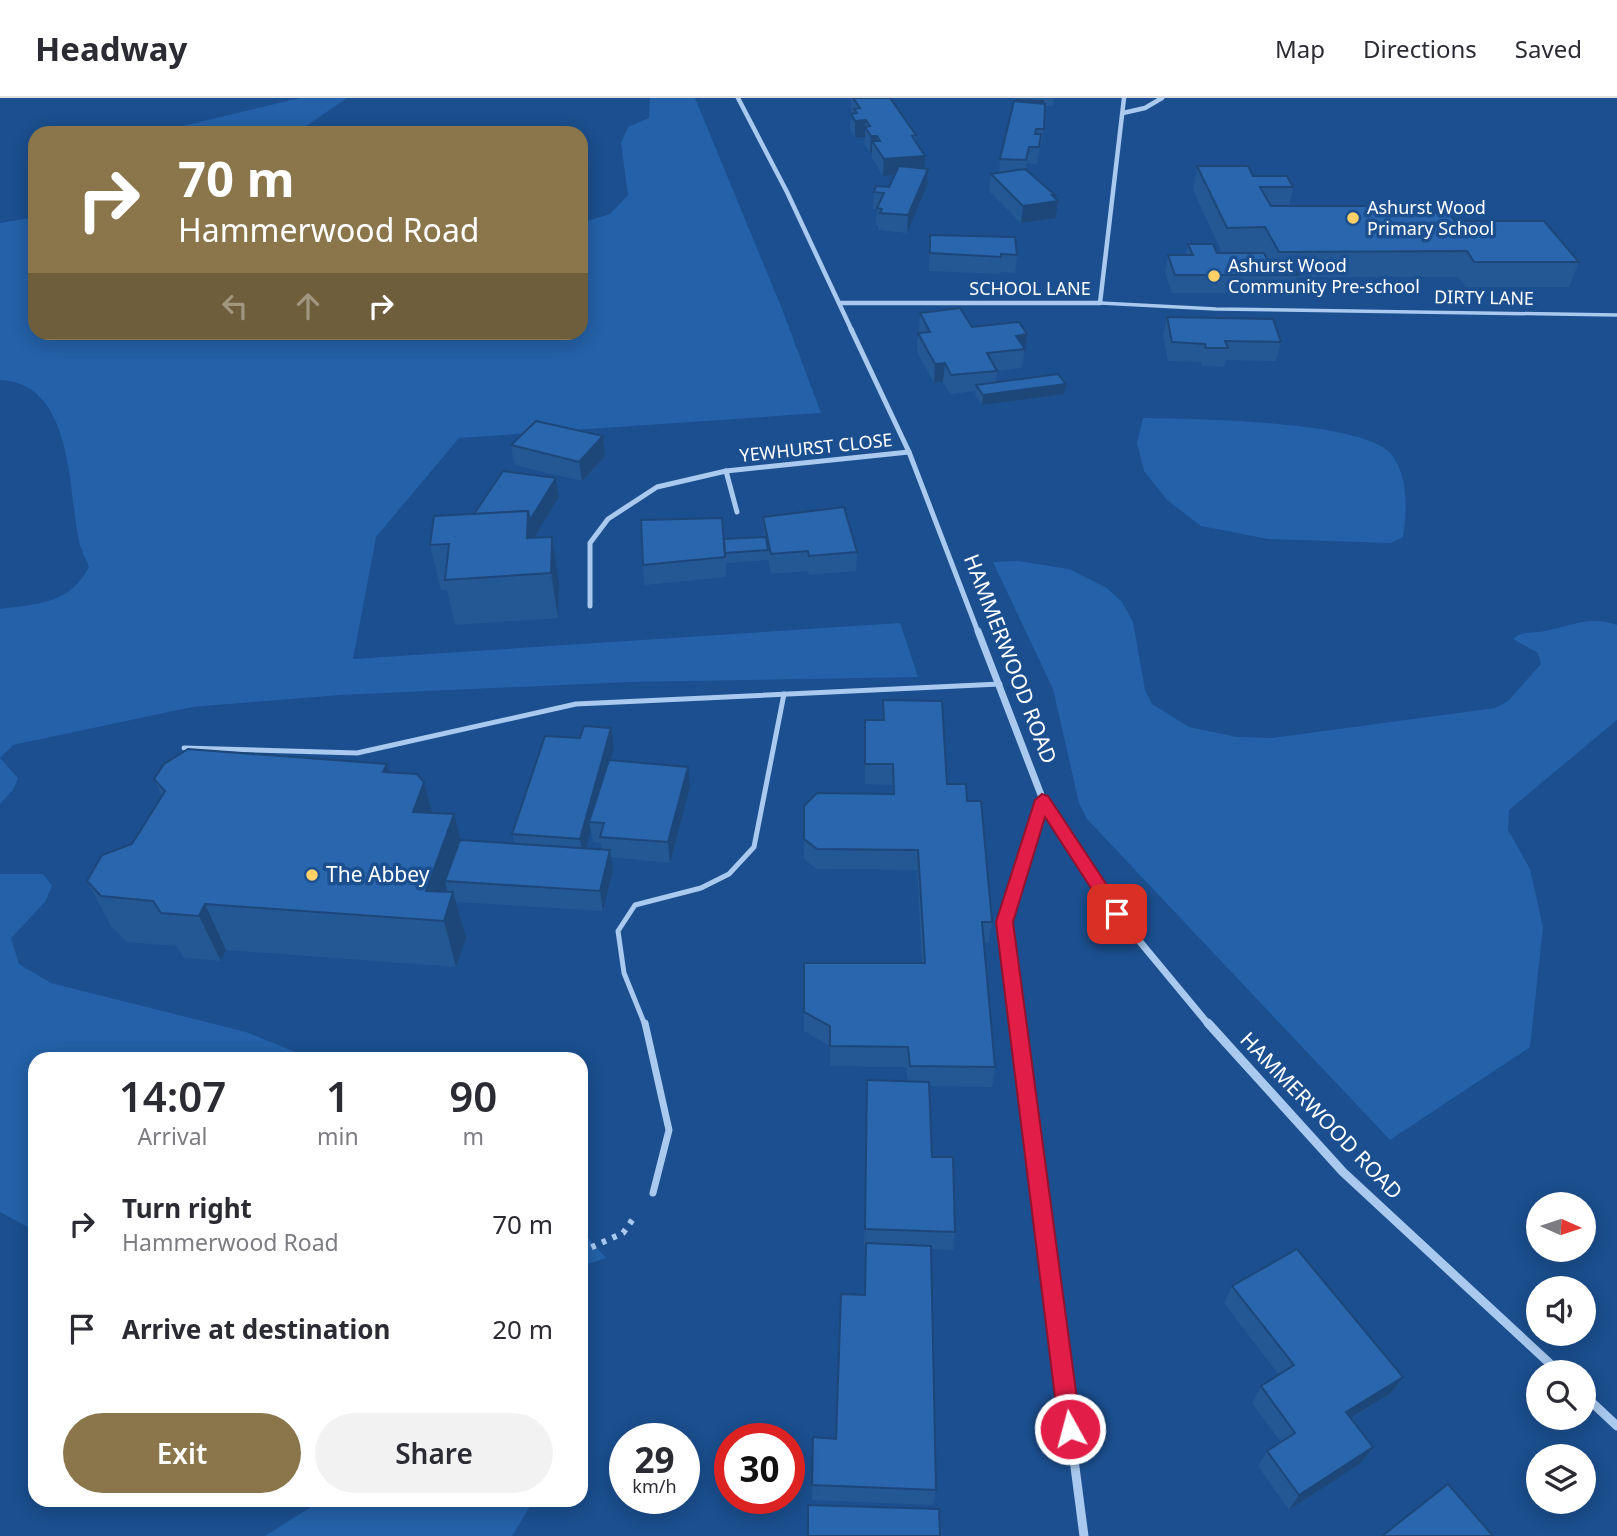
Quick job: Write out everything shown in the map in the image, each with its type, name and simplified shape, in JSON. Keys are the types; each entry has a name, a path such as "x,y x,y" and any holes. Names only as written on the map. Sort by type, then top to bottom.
{"street":[{"name":"HAMMERWOOD ROAD","path":"738,98 787,192 909,452 1000,684 1042,800 1117,914 1214,1031 1343,1172 1546,1360"},
{"name":"SCHOOL LANE","path":"839,303 1100,303 1124,98"},
{"path":"1123,113 1145,108 1162,98"},
{"name":"YEWHURST CLOSE","path":"590,606 590,542 608,519 657,487 726,471 909,452"},
{"name":"YEWHURST CLOSE","path":"726,471 737,512"},
{"path":"1042,800 1004,922 1084,1536"},
{"path":"1596,1406 1617,1426"}],"lane":[{"name":"DIRTY LANE","path":"1100,303 1216,309 1617,315"},
{"path":"184,748 357,754 576,704 1000,684"},
{"path":"653,1193 669,1130 644,1020 624,973 618,931 635,905 701,888 729,874 754,848 784,694"}],"path":[{"path":"588,1249 622,1233 653,1193"}],"shaded area":[{"path":"300,98 347,98 306,126 183,126"},
{"path":"650,98 695,98 782,309 821,413 459,438 376,537 353,659 900,623 918,677 628,682 340,695 192,707 13,745 0,758 0,609 39,603 62,595 81,579 89,567 79,541 69,468 55,419 42,399 24,386 0,380 0,223 28,218 28,340 588,340 588,221 610,214 628,195 621,143 628,127 649,118"},
{"path":"1143,418 1198,419 1312,428 1347,434 1374,443 1391,454 1401,473 1406,506 1403,537 1391,543 1268,539 1201,526 1167,500 1144,471 1137,443"},
{"path":"1018,561 1069,569 1107,588 1122,602 1133,622 1145,690 1152,704 1189,727 1237,737 1272,738 1495,708 1508,701 1541,664 1538,653 1513,639 1516,636 1589,621 1617,625 1617,720 1509,810 1508,830 1530,869 1543,927 1530,1047 1390,1140 1087,819 1079,803 1053,689 993,562"},
{"path":"0,758 18,778 13,790 0,804"},
{"path":"0,874 43,874 52,886 45,902 11,938 19,964 51,983 246,1032 296,1052 28,1052 28,1227 0,1212"},
{"path":"588,1238 606,1258 588,1264"},
{"path":"311,1507 530,1507 512,1536 265,1536"}],"building":[{"path":"853,98 890,98 916,135 912,136 925,156 884,159 872,141 880,141 877,136 871,136 865,127 870,126 866,120 855,121 851,114 857,113 854,109 860,108"},
{"path":"1014,101 1045,104 1044,129 1036,129 1035,134 1041,134 1039,147 1029,147 1026,160 1000,159"},
{"path":"1043,101 1043,103 1017,102"},
{"path":"899,166 928,169 908,215 880,213 882,209 877,208 884,193 874,192 876,186 889,187"},
{"path":"1197,166 1248,166 1253,176 1287,176 1293,187 1260,187 1271,206 1404,206 1409,213 1449,213 1455,221 1544,221 1579,262 1474,262 1467,251 1279,252 1265,227 1227,228"},
{"path":"1025,169 1055,195 1052,195 1058,201 1023,206 991,174"},
{"path":"930,235 1015,237 1017,255 1001,254 1001,257 930,253"},
{"path":"1188,244 1213,244 1217,253 1264,253 1268,261 1291,261 1298,275 1175,275 1168,255 1193,255"},
{"path":"960,308 972,327 1019,322 1027,334 1016,336 1025,349 987,353 997,371 951,375 945,363 935,364 918,333 930,332 920,313"},
{"path":"1167,317 1273,319 1281,342 1225,341 1228,348 1206,348 1205,344 1172,342"},
{"path":"1058,374 1066,384 983,395 976,385"},
{"path":"536,421 603,436 579,462 511,445"},
{"path":"503,471 556,478 530,520 528,511 474,514"},
{"path":"844,507 857,552 809,556 808,551 771,554 763,517"},
{"path":"528,511 527,538 552,537 551,573 445,580 449,544 430,545 434,516"},
{"path":"722,518 725,557 643,565 641,520"},
{"path":"766,537 768,550 725,553 724,539"},
{"path":"883,700 942,701 947,784 966,784 967,801 981,801 992,922 982,922 995,1067 910,1066 908,1047 830,1046 830,1026 804,1012 804,963 925,963 918,850 817,849 804,839 804,806 817,793 894,794 893,764 865,764 865,720 884,720"},
{"path":"584,726 611,728 580,839 512,834 545,736 580,738"},
{"name":"The Abbey","path":"188,749 387,764 383,772 417,774 424,782 413,812 454,814 426,891 453,892 444,921 205,904 199,916 161,913 153,901 101,896 87,881 102,855 132,844 165,791 154,779 164,764"},
{"path":"609,760 688,767 668,842 600,837 604,823 589,822"},
{"path":"460,840 610,850 600,891 445,881"},
{"path":"867,1080 929,1082 932,1157 953,1157 955,1232 865,1229"},
{"path":"866,1243 931,1246 936,1490 812,1485 813,1437 836,1439 841,1294 865,1295"},
{"path":"1297,1249 1403,1377 1346,1412 1373,1447 1299,1495 1267,1451 1295,1433 1261,1386 1294,1365 1232,1286"},
{"path":"1448,1484 1493,1536 1382,1536"},
{"path":"808,1505 939,1509 940,1536 808,1536"}],"place":[{"name":"Ashurst Wood Primary School","path":"1353,218"},
{"name":"Ashurst Wood Community Pre-school","path":"1214,276"},
{"name":"The Abbey","path":"312,875"}],"route":[{"path":"1070,1429 1004,922 1042,800 1117,914"}]}
